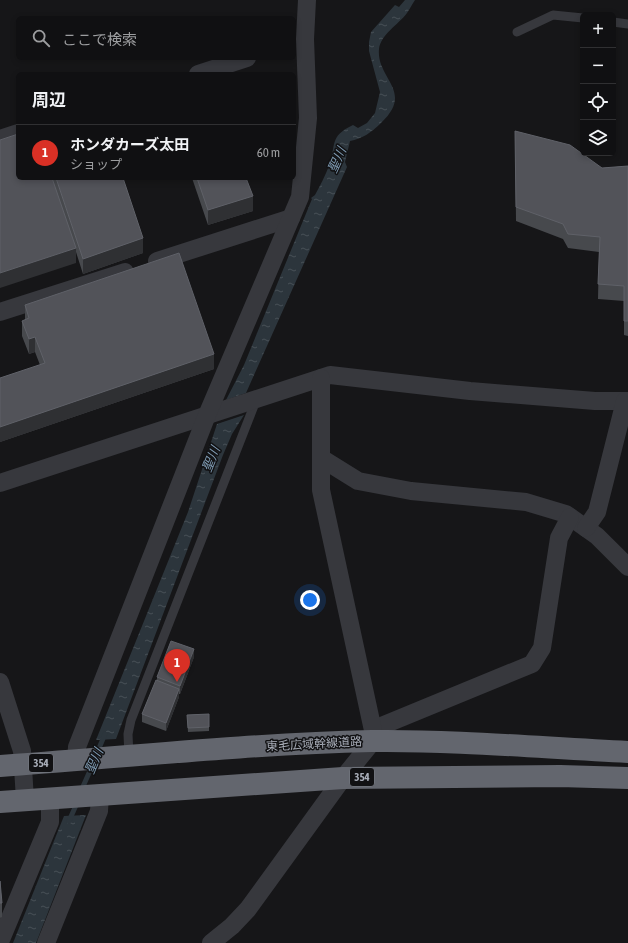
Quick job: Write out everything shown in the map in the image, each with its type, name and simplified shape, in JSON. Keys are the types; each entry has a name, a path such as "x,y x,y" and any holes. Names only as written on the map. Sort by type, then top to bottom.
{"highway":[{"name":"東毛広域幹線道路","path":"0,766 302,744 374,735 459,743 628,752"},
{"name":"354","path":"0,802 343,778 552,776 628,778"}],"street":[{"path":"79,761 77,747 214,413 300,197 308,118 300,41 307,0"},
{"path":"204,72 241,60"},
{"path":"0,139 16,134"},
{"path":"0,312 291,218"},
{"path":"0,482 214,413 252,399 330,375 470,391 595,401 626,401 597,512 586,528"},
{"path":"321,378 321,490 374,735"},
{"path":"321,458 358,481 411,491 526,502 566,514 597,536 628,567"},
{"path":"211,943 232,926 248,908 374,735 532,664 542,648 559,538 570,517"},
{"path":"0,682 19,739 23,764 25,800"},
{"path":"46,943 99,811 98,795"},
{"path":"0,942 59,798"}],"lane":[{"path":"517,32 553,15 580,18"},
{"path":"616,22 628,24"},
{"path":"120,757 131,720 252,399"}],"water":[{"path":"405,0 415,0 407,13 386,34 380,44 379,49 383,69 395,93 395,102 391,112 381,123 363,137 350,141 345,162 347,167 246,393 226,400 244,365 312,199 311,198 315,195 327,170 337,138 345,129 353,125 358,128 367,123 375,113 380,92 369,51 371,32 395,5 399,7"},
{"path":"244,415 232,434 223,455 116,739 96,740 188,512 217,424"},
{"path":"86,815 36,943 13,943 64,816"}],"building":[{"path":"515,131 570,145 580,152 580,156 585,156 602,168 628,166 628,321 624,321 624,286 598,284 600,237 568,234 563,224 516,207"},
{"path":"16,135 16,180 53,180 76,248 0,273 0,140"},
{"path":"57,180 124,180 143,238 83,259"},
{"path":"198,180 247,180 253,196 208,210"},
{"path":"179,253 214,354 0,427 0,378 45,363 35,337 29,339 22,321 29,318 25,305"},
{"path":"171,641 194,649 180,686 157,677"},
{"path":"156,680 179,689 166,723 142,714"},
{"path":"209,714 209,727 188,728 187,715"},
{"path":"0,881 2,903 0,903"}],"waterway":[{"name":"聖川","path":"97,753 105,734"},
{"name":"聖川","path":"81,791 93,764"},
{"name":"聖川","path":"69,821 77,803"}],"place":[{"name":"ホンダカーズ太田","path":"177,682"}]}
